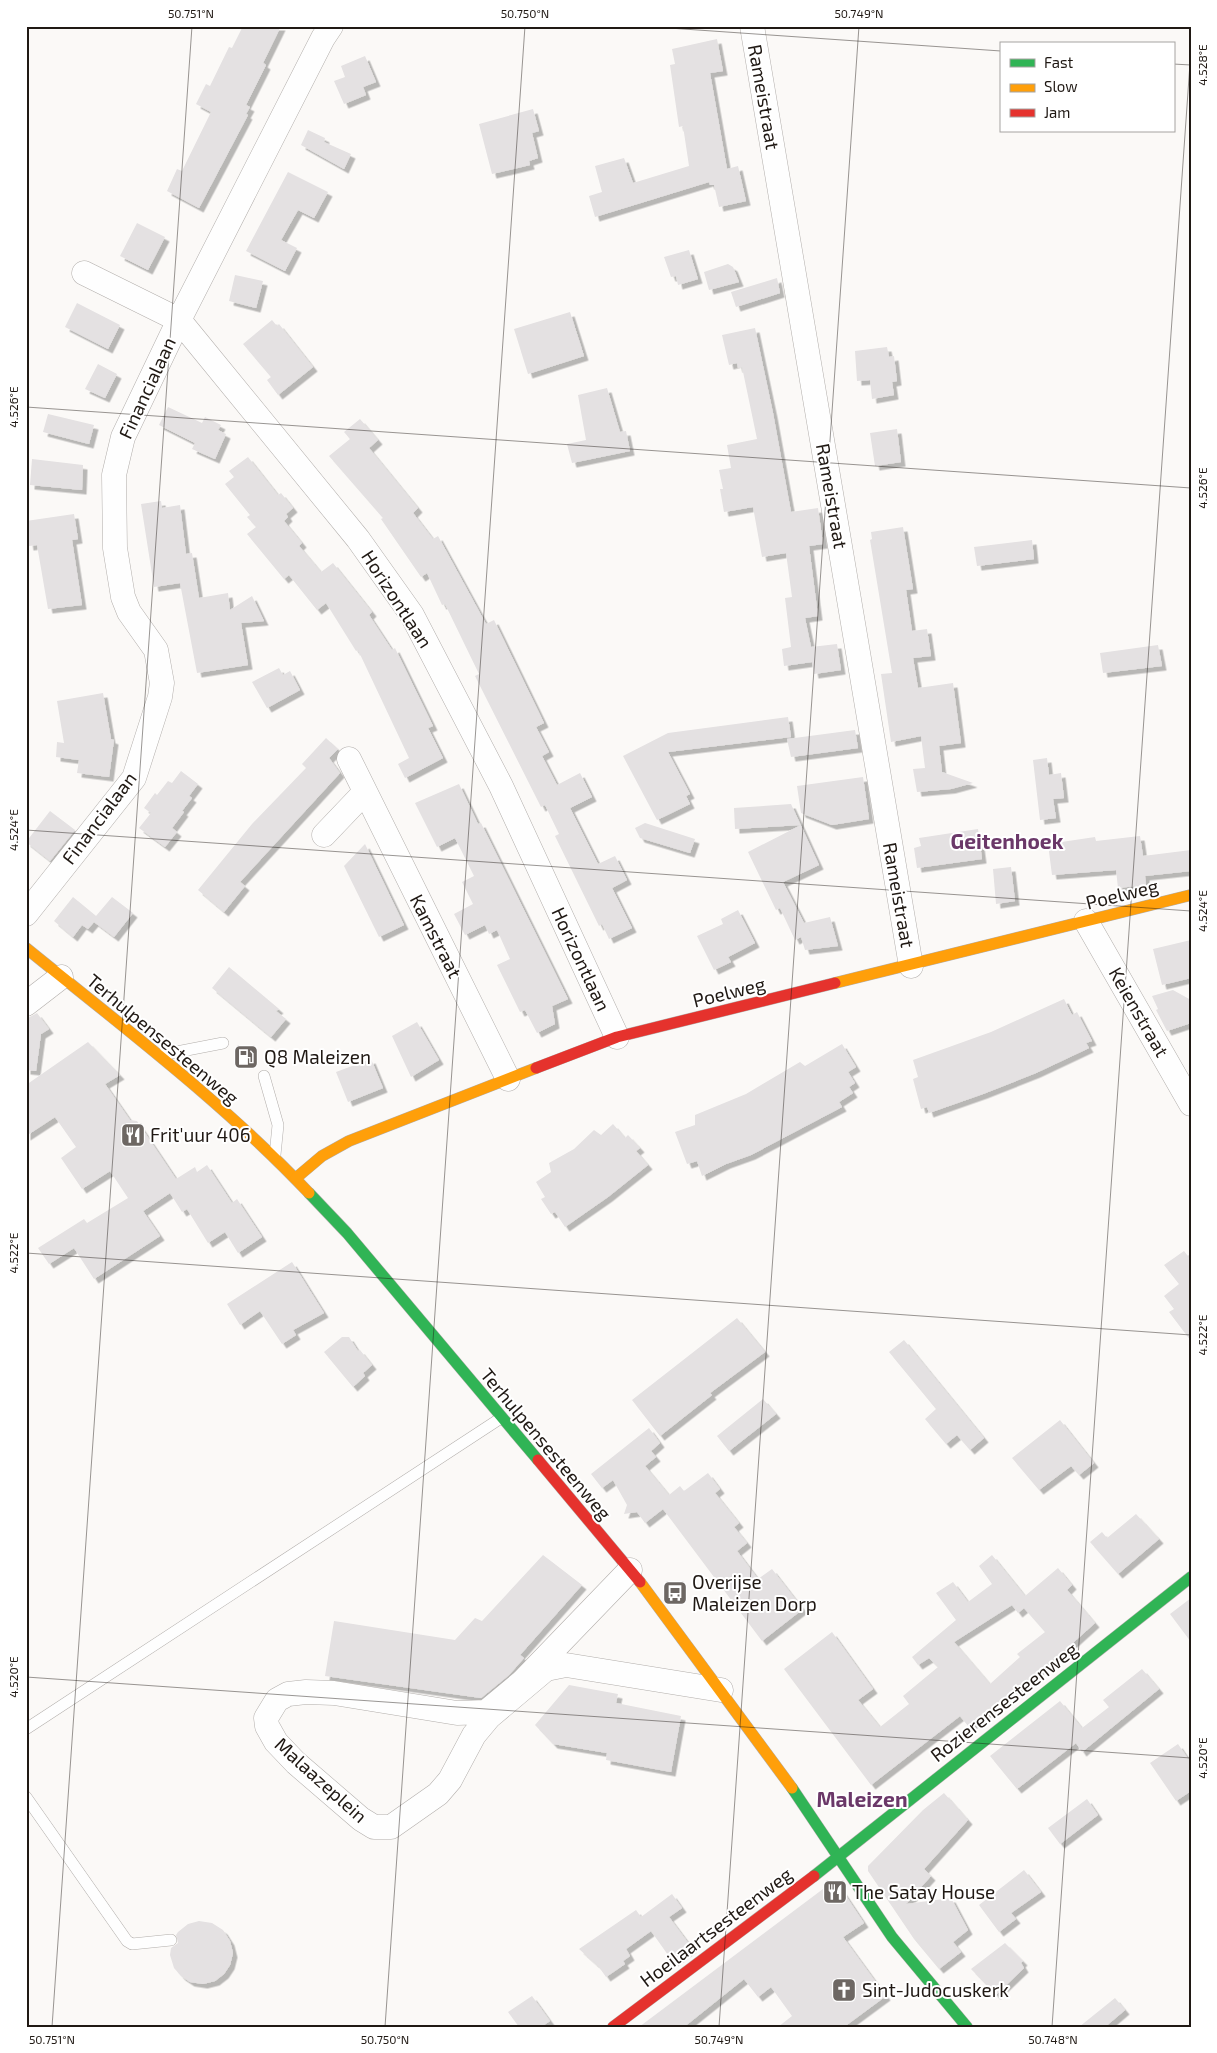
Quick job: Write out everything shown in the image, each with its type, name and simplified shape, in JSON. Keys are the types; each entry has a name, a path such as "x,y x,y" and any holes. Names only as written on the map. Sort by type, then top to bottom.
{"street":[{"name":"Financialaan","path":"26,914 134,778 160,697 162,683 156,650 129,612 123,597 115,548 114,476 123,437 179,320 322,38 331,26"},
{"name":"Rameistraat","path":"752,26 911,966"},
{"name":"Horizontlaan","path":"84,273 179,320 358,539 412,615 501,786 617,1036"},
{"name":"Kamstraat","path":"350,759 364,793 508,1079"},
{"path":"324,835 364,793"},
{"name":"Poelweg","path":"296,1178 322,1156 349,1141 617,1036 911,966 1191,895"},
{"name":"Keienstraat","path":"1086,921 1191,1104"},
{"name":"Terhulpensesteenweg","path":"26,948 158,1056 275,1157 347,1233 630,1570 721,1690 839,1856 892,1937 967,2027"},
{"path":"26,1004 61,977"},
{"name":"Malaazeplein","path":"630,1570 522,1682 486,1712 457,1712 334,1692 306,1692 288,1694 275,1703 266,1718 269,1732 296,1763 361,1819 374,1827 385,1828 391,1827 438,1794 450,1780 478,1728 546,1669 566,1665 721,1690"},
{"name":"Rozierensesteenweg","path":"839,1856 1191,1577"},
{"name":"Hoeilaartsesteenweg","path":"613,2027 839,1856"}],"lane":[{"path":"158,1056 224,1043"},
{"path":"264,1076 278,1125 275,1157"},
{"path":"26,1729 501,1418"},
{"path":"26,1797 127,1941 132,1944 171,1940"}],"building":[{"path":"243,26 281,26 263,63 266,65 246,105 250,107 246,114 248,115 199,208 167,191 177,169 182,171 211,112 196,104 206,84 210,86 229,47 232,48"},
{"path":"717,39 723,71 710,73 727,169 738,166 746,201 719,207 714,185 710,185 709,182 595,217 589,196 602,192 595,166 624,158 633,183 689,166 683,126 679,127 670,65 675,64 672,49"},
{"path":"365,56 376,82 363,87 366,95 344,104 334,81 345,77 341,66"},
{"path":"533,109 539,131 532,133 538,158 529,161 530,165 492,174 479,124"},
{"path":"308,130 325,138 324,142 351,154 344,169 301,145"},
{"path":"288,172 328,192 314,218 298,210 281,240 297,248 285,271 246,251"},
{"path":"137,223 165,237 148,270 120,256"},
{"path":"689,250 698,279 678,285 676,276 671,277 664,257"},
{"path":"728,264 733,267 739,282 709,290 704,272"},
{"path":"235,275 263,281 256,308 229,301"},
{"path":"777,278 780,293 736,307 731,292"},
{"path":"77,303 120,325 108,349 65,327"},
{"path":"570,312 584,356 528,374 514,329"},
{"path":"272,320 277,326 279,324 313,367 278,395 267,380 271,377 243,344"},
{"path":"755,328 791,512 818,508 823,544 809,546 818,616 805,618 811,647 837,644 841,670 814,674 812,662 784,666 782,649 791,647 785,598 792,597 786,553 762,557 753,507 724,512 720,489 723,489 719,470 731,468 727,445 757,439 742,367 738,368 737,363 729,365 722,335"},
{"path":"887,347 889,357 894,356 897,381 892,382 894,395 872,399 870,380 857,381 855,351"},
{"path":"98,364 117,374 105,398 85,389"},
{"path":"607,388 620,432 626,431 630,451 572,463 567,444 586,440 578,395"},
{"path":"168,407 202,423 205,417 221,425 218,430 226,434 215,459 192,449 195,443 159,425"},
{"path":"48,414 94,425 89,444 43,432"},
{"path":"360,419 378,440 369,448 418,508 413,513 433,539 438,536 486,624 494,620 544,723 536,727 549,752 542,756 557,785 580,773 592,797 570,808 598,864 615,856 627,880 612,888 632,928 609,939 602,924 599,926 555,836 559,834 545,805 541,807 475,676 479,674 445,604 442,605 427,573 421,577 381,519 383,518 329,456 350,439 344,432"},
{"path":"897,429 901,462 875,466 870,433"},
{"path":"248,457 278,495 281,493 293,508 286,514 288,517 284,521 302,543 299,546 321,572 333,563 372,612 369,615 392,650 395,648 433,726 428,728 443,758 405,778 398,764 409,758 358,650 356,651 326,603 317,610 289,575 284,579 247,534 256,527 247,517 250,515 225,484 234,477 229,471"},
{"path":"32,459 83,465 82,490 30,485"},
{"path":"161,501 162,508 180,505 186,554 192,553 199,598 228,593 230,610 252,596 264,621 241,623 248,665 197,673 180,583 154,587 141,504"},
{"path":"74,514 78,539 72,540 82,605 48,609 37,545 29,546 26,521"},
{"path":"903,527 913,589 906,590 912,631 927,629 931,656 913,658 918,688 953,683 961,743 939,746 942,772 973,783 951,789 917,792 913,769 925,768 921,736 891,742 881,674 892,673 870,540 872,539 871,532"},
{"path":"1032,540 1034,559 977,566 974,547"},
{"path":"1158,645 1162,666 1103,673 1100,653"},
{"path":"279,668 283,675 290,671 300,690 267,708 252,682"},
{"path":"103,693 111,739 114,740 109,777 77,773 79,760 56,757 57,742 64,743 57,701"},
{"path":"788,717 791,737 668,752 690,794 686,796 690,804 657,820 623,756 668,733"},
{"path":"855,730 858,748 791,757 787,739"},
{"path":"326,738 338,749 329,758 340,773 240,882 245,886 224,912 198,890 252,824 306,768 302,764"},
{"path":"1047,758 1049,775 1061,773 1064,798 1053,799 1056,818 1040,820 1033,760"},
{"path":"181,771 198,784 189,796 192,798 182,811 184,812 172,828 177,832 165,847 139,828 151,813 144,808 155,793 157,795 168,781 172,783"},
{"path":"863,777 869,819 832,825 801,813 797,786"},
{"path":"459,784 478,824 481,823 568,999 552,1006 555,1024 537,1033 525,1010 520,1012 497,965 510,959 497,930 489,934 485,925 465,935 454,914 473,904 462,882 474,876 455,838 437,847 415,803"},
{"path":"791,804 801,825 735,829 734,808"},
{"path":"50,811 75,830 50,861 26,842"},
{"path":"645,823 695,839 690,853 640,838 635,828"},
{"path":"801,825 819,865 783,882 804,923 830,917 838,946 805,950 801,937 795,940 780,908 776,910 748,852"},
{"path":"978,829 982,859 917,868 914,848 921,846 919,838"},
{"path":"1140,836 1143,856 1191,850 1191,871 1145,876 1146,885 1118,888 1116,870 1052,875 1048,844 1095,837 1096,841"},
{"path":"365,844 404,925 379,937 344,866"},
{"path":"1011,867 1015,901 996,904 993,869"},
{"path":"73,897 96,916 112,897 133,913 114,937 94,922 88,929 82,925 73,937 54,921"},
{"path":"738,910 755,943 728,957 731,962 714,970 697,936 723,924 721,919"},
{"path":"1191,940 1191,978 1162,985 1153,949"},
{"path":"229,967 279,1009 276,1011 286,1019 271,1037 212,988"},
{"path":"1173,990 1191,1000 1191,1023 1167,1031 1156,1010 1158,1009 1152,996"},
{"path":"1064,999 1072,1015 1077,1012 1092,1041 1086,1043 1089,1048 1036,1073 983,1094 929,1113 927,1107 921,1109 913,1079 918,1077 913,1060 991,1032"},
{"path":"37,1013 49,1029 41,1034 36,1071 26,1070 26,1019"},
{"path":"417,1022 439,1060 411,1077 392,1036"},
{"path":"88,1042 120,1075 105,1084 130,1120 137,1121 176,1179 195,1167 197,1172 207,1165 232,1203 237,1199 262,1237 238,1253 225,1232 208,1243 187,1209 182,1212 170,1193 143,1211 160,1236 94,1279 74,1248 49,1264 38,1248 84,1219 87,1223 128,1198 110,1171 82,1189 61,1158 76,1147 55,1117 26,1136 26,1085"},
{"path":"842,1044 856,1067 848,1072 855,1083 849,1087 853,1093 839,1102 842,1107 751,1155 726,1164 702,1176 697,1161 687,1164 675,1132 695,1125 695,1115 746,1094 800,1062 805,1066"},
{"path":"371,1059 383,1088 348,1102 336,1072"},
{"path":"613,1124 625,1138 628,1135 640,1148 636,1151 648,1165 608,1197 565,1227 555,1212 551,1214 541,1199 545,1197 536,1182 551,1172 549,1163 574,1149 594,1130 601,1135"},
{"path":"1184,1251 1191,1260 1191,1341 1169,1312 1174,1309 1164,1296 1179,1284 1164,1265"},
{"path":"292,1262 324,1313 293,1330 296,1335 282,1344 260,1311 240,1325 227,1304"},
{"path":"737,1318 765,1352 710,1393 712,1395 660,1436 632,1400"},
{"path":"342,1337 349,1337 358,1351 360,1350 372,1365 363,1373 365,1376 353,1387 324,1352"},
{"path":"904,1340 984,1438 970,1450 957,1435 946,1444 925,1419 936,1409 889,1352"},
{"path":"763,1399 776,1414 729,1451 717,1436"},
{"path":"1060,1420 1094,1463 1079,1475 1071,1466 1039,1490 1012,1458"},
{"path":"649,1428 660,1443 651,1451 656,1457 645,1466 669,1495 680,1486 684,1491 708,1473 720,1489 715,1493 739,1523 734,1527 747,1543 737,1551 758,1579 772,1569 803,1609 762,1641 663,1509 645,1523 637,1512 624,1514 627,1505 613,1480 602,1488 591,1474"},
{"path":"1136,1514 1159,1539 1118,1574 1090,1542 1102,1532 1107,1538"},
{"path":"543,1555 582,1585 520,1655 524,1658 509,1675 481,1698 325,1676 334,1621 455,1640 475,1618 482,1621"},
{"path":"992,1555 1025,1596 1058,1568 1072,1585 1067,1590 1095,1623 1065,1650 969,1727 960,1716 871,1785 784,1669 832,1632 873,1689 858,1700 880,1727 909,1704 903,1696 938,1667 929,1658 918,1665 912,1657 956,1620 936,1593 953,1582 968,1602 992,1584 979,1566","holes":["1012,1605 1018,1613 1024,1608 1045,1632 1017,1654 1020,1657 990,1684 954,1642"]},
{"path":"1191,1598 1191,1642 1170,1614"},
{"path":"1142,1669 1159,1689 1082,1752 1076,1743 1017,1789 990,1756 1060,1701 1082,1728 1109,1707 1103,1700"},
{"path":"569,1685 618,1694 616,1703 681,1716 671,1772 606,1760 607,1753 553,1744 535,1725"},
{"path":"1178,1744 1191,1763 1191,1791 1176,1801 1150,1763"},
{"path":"944,1793 968,1820 924,1869 931,1876 906,1904 951,1898 968,1930 953,1942 961,1952 939,1969 914,1939 868,1871 868,1866 923,1810"},
{"path":"1087,1799 1098,1815 1060,1844 1048,1828"},
{"path":"1024,1870 1041,1892 1011,1913 1016,1919 999,1932 979,1905"},
{"path":"831,1883 838,1884 864,1923 843,1937 886,1996 844,2027 778,2027 792,2016 771,1987 758,1997 744,1979 684,2027 639,2027"},
{"path":"672,1894 682,1908 669,1917 692,1948 673,1962 651,1931 626,1949 630,1956 623,1961 625,1964 606,1977 599,1967 579,1949 636,1910 641,1917"},
{"path":"199,1921 212,1923 223,1930 230,1941 233,1953 230,1965 224,1974 215,1981 203,1984 190,1982 181,1976 174,1968 170,1955 171,1948 178,1943 176,1935 178,1932 188,1924"},
{"path":"1005,1943 1023,1961 1021,1963 1024,1968 996,1995 971,1969"},
{"path":"532,1996 550,2021 541,2027 519,2027 508,2012"},
{"path":"1115,1998 1125,2010 1105,2027 1079,2027"}],"traffic: fast":[{"path":"309,1193 347,1233 538,1460"},
{"path":"814,1876 1191,1577"},
{"path":"792,1788 892,1937 967,2027"}],"traffic: slow":[{"path":"835,983 1191,895"},
{"path":"26,948 207,1096 242,1127 309,1193"},
{"path":"296,1178 322,1156 349,1141 536,1068"},
{"path":"640,1582 792,1788"}],"traffic: jam":[{"path":"536,1068 617,1037 835,983"},
{"path":"538,1460 640,1582"},
{"path":"613,2027 814,1876"}],"place":[{"name":"Q8 Maleizen","path":"246,1057"},
{"name":"Frit'uur 406","path":"133,1135"},
{"name":"Overijse Maleizen Dorp","path":"675,1593"},
{"name":"The Satay House","path":"835,1892"},
{"name":"Sint-Judocuskerk","path":"844,1990"}],"district":[{"name":"Geitenhoek","path":"1007,842"},
{"name":"Maleizen","path":"862,1800"}]}
